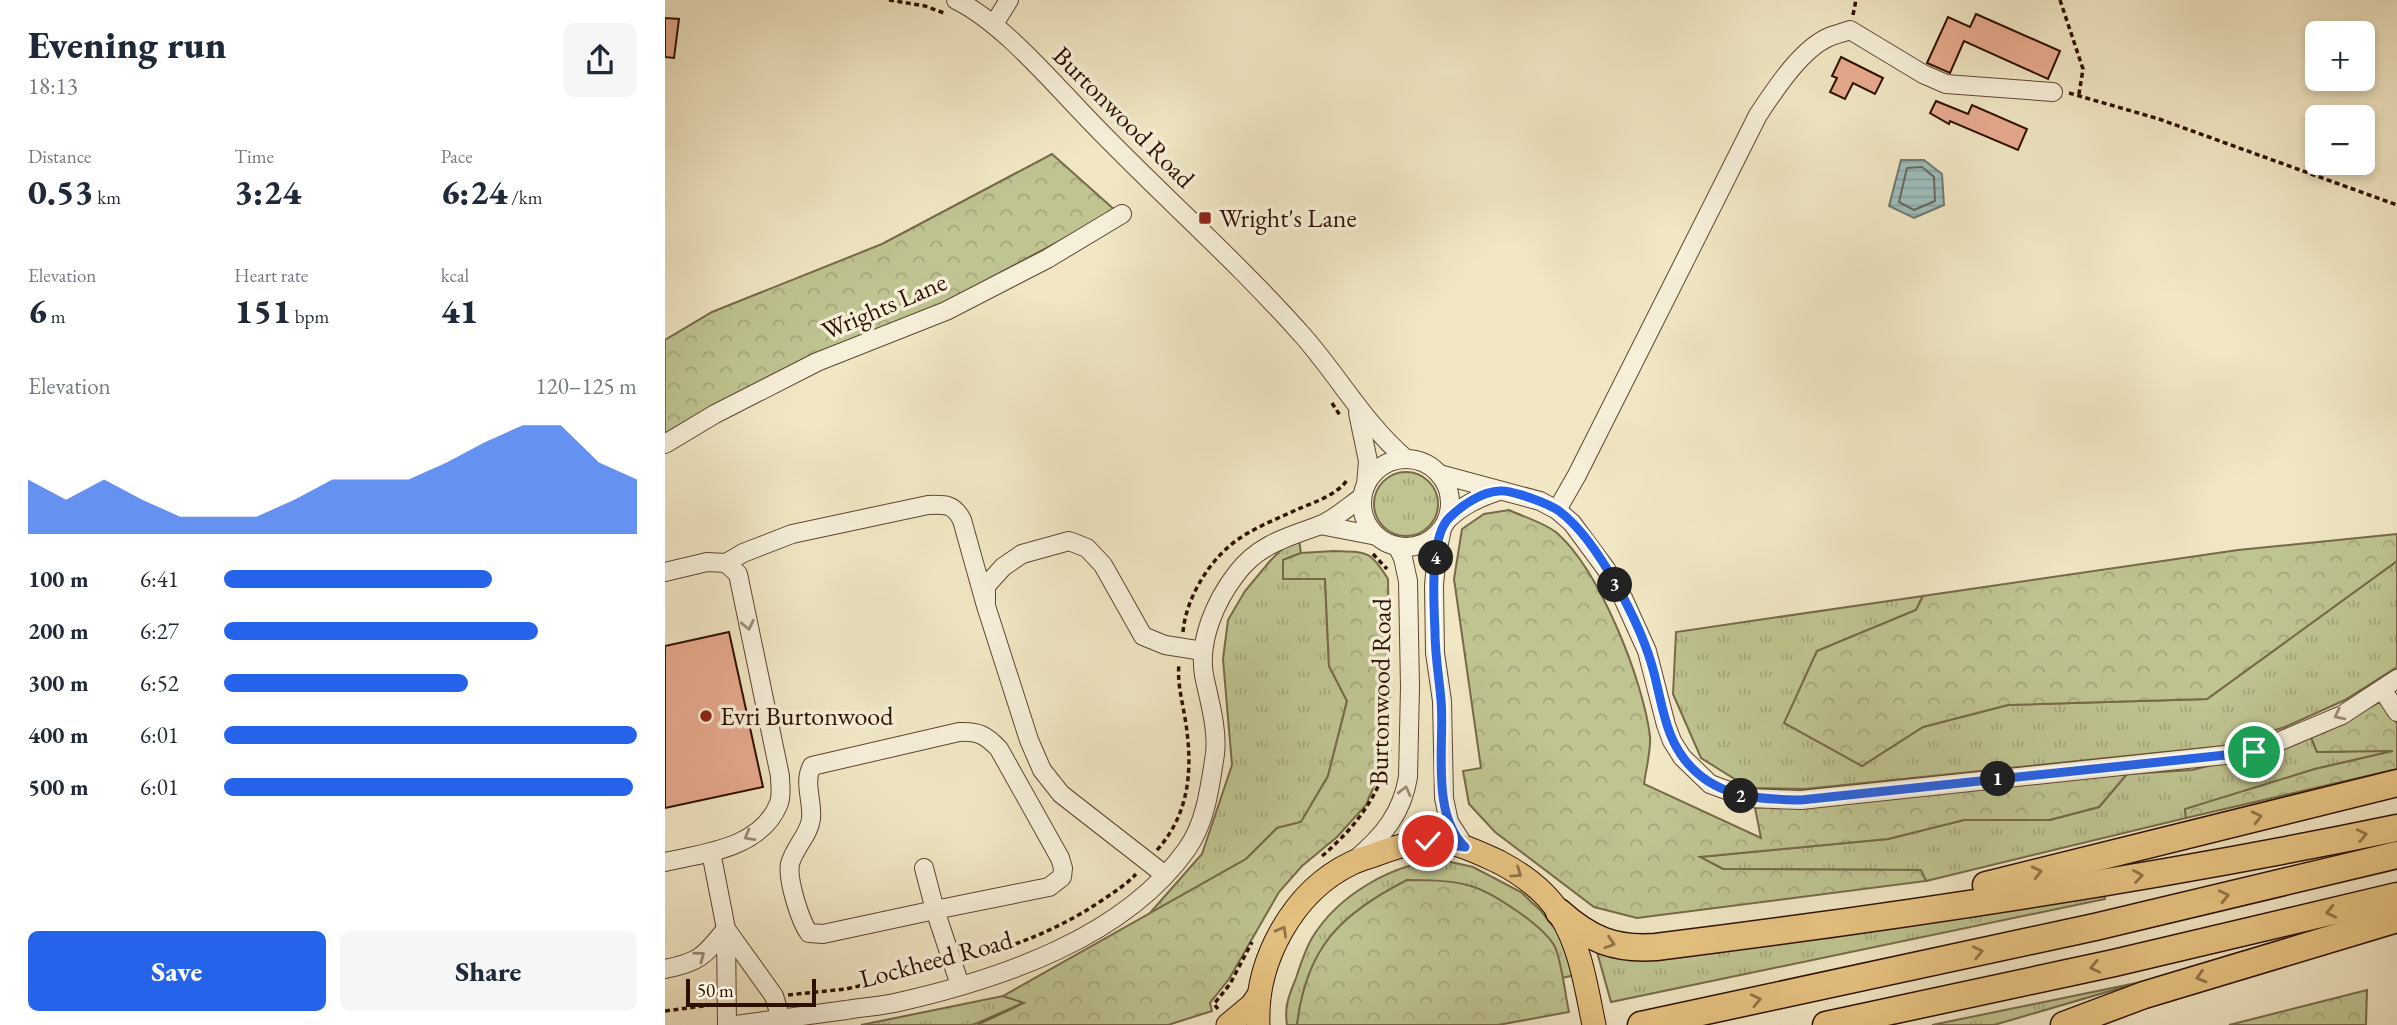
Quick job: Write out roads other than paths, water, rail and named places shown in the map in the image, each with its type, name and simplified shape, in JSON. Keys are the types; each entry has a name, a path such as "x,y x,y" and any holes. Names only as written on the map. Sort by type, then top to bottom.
{"highway":[{"path":"1828,926 2397,783"},
{"path":"1559,912 1578,929 1593,937 1622,947 1638,948 1828,926 2271,854 2397,828"},
{"path":"1641,1025 2095,927 2397,855"},
{"path":"1826,1025 2397,896"},
{"path":"2064,1025 2156,991 2397,919"}],"main road":[{"path":"1258,1025 1259,995 1271,954 1289,919 1317,887 1351,863 1399,847 1428,841 1465,847 1506,866 1526,878 1559,912 1574,942 1584,974 1594,1025"},
{"path":"1228,1025 1259,995"}],"street":[{"path":"994,24 1009,0"},
{"name":"Burtonwood Road","path":"953,8 971,7 994,24 1240,269 1304,337 1386,441 1406,459"},
{"path":"1557,510 1758,115 1790,71 1810,51 1826,38 1850,30 1923,74 1946,84 2053,92"},
{"name":"Wrights Lane","path":"665,444 715,414 817,362 946,311 1047,259 1122,214"},
{"name":"Burtonwood Road","path":"1356,405 1367,452 1368,474 1364,491"},
{"path":"1377,536 1364,519 1364,491 1372,474 1382,466 1406,459 1418,461 1439,474 1540,501 1557,510 1588,542 1622,598 1647,651 1666,724 1682,757 1710,784 1748,798 1801,800 2254,752 2342,715 2390,684 2397,712"},
{"path":"1439,474 1446,484 1449,496 1444,524"},
{"name":"Lockheed Road","path":"736,1025 897,1003 997,975 1096,930 1128,908 1165,875 1188,848 1207,804 1215,749 1203,671 1203,651 1217,604 1239,570 1254,555 1273,542 1320,525 1364,491"},
{"path":"1320,525 1377,536 1397,547 1411,547 1424,543 1463,506 1499,491"},
{"path":"726,564 743,552 792,534 928,505 947,504 957,510 1029,740 1042,770 1061,794 1165,875"},
{"name":"Burtonwood Road","path":"1444,524 1437,552 1434,585 1435,653 1441,701 1444,798 1448,822 1465,847"},
{"path":"986,606 986,586 1003,567 1022,554 1069,541 1087,548 1103,565 1143,636 1165,645 1203,651"},
{"name":"Burtonwood Road","path":"1351,863 1371,846 1394,820 1406,791 1410,687 1408,581 1403,558 1397,547"},
{"path":"665,572 707,562 726,564 738,574 779,776 780,801 770,820 752,837 711,852 665,862"},
{"path":"975,731 988,737 999,749 1060,858 1062,877 1049,887 935,910 823,934 809,933 802,923 790,875 790,864 810,824 812,805 808,774 813,766 959,732 975,731"},
{"path":"711,852 726,929 727,1025"},
{"path":"924,868 935,910 961,985"},
{"path":"665,969 691,963 706,953 726,929"},
{"path":"726,929 774,996 781,1019"}],"water":[{"path":"1901,160 1924,160 1942,174 1944,205 1914,218 1889,206"}],"place":[{"name":"Wright's Lane","path":"1205,218"},
{"name":"Evri Burtonwood","path":"706,716"}]}
